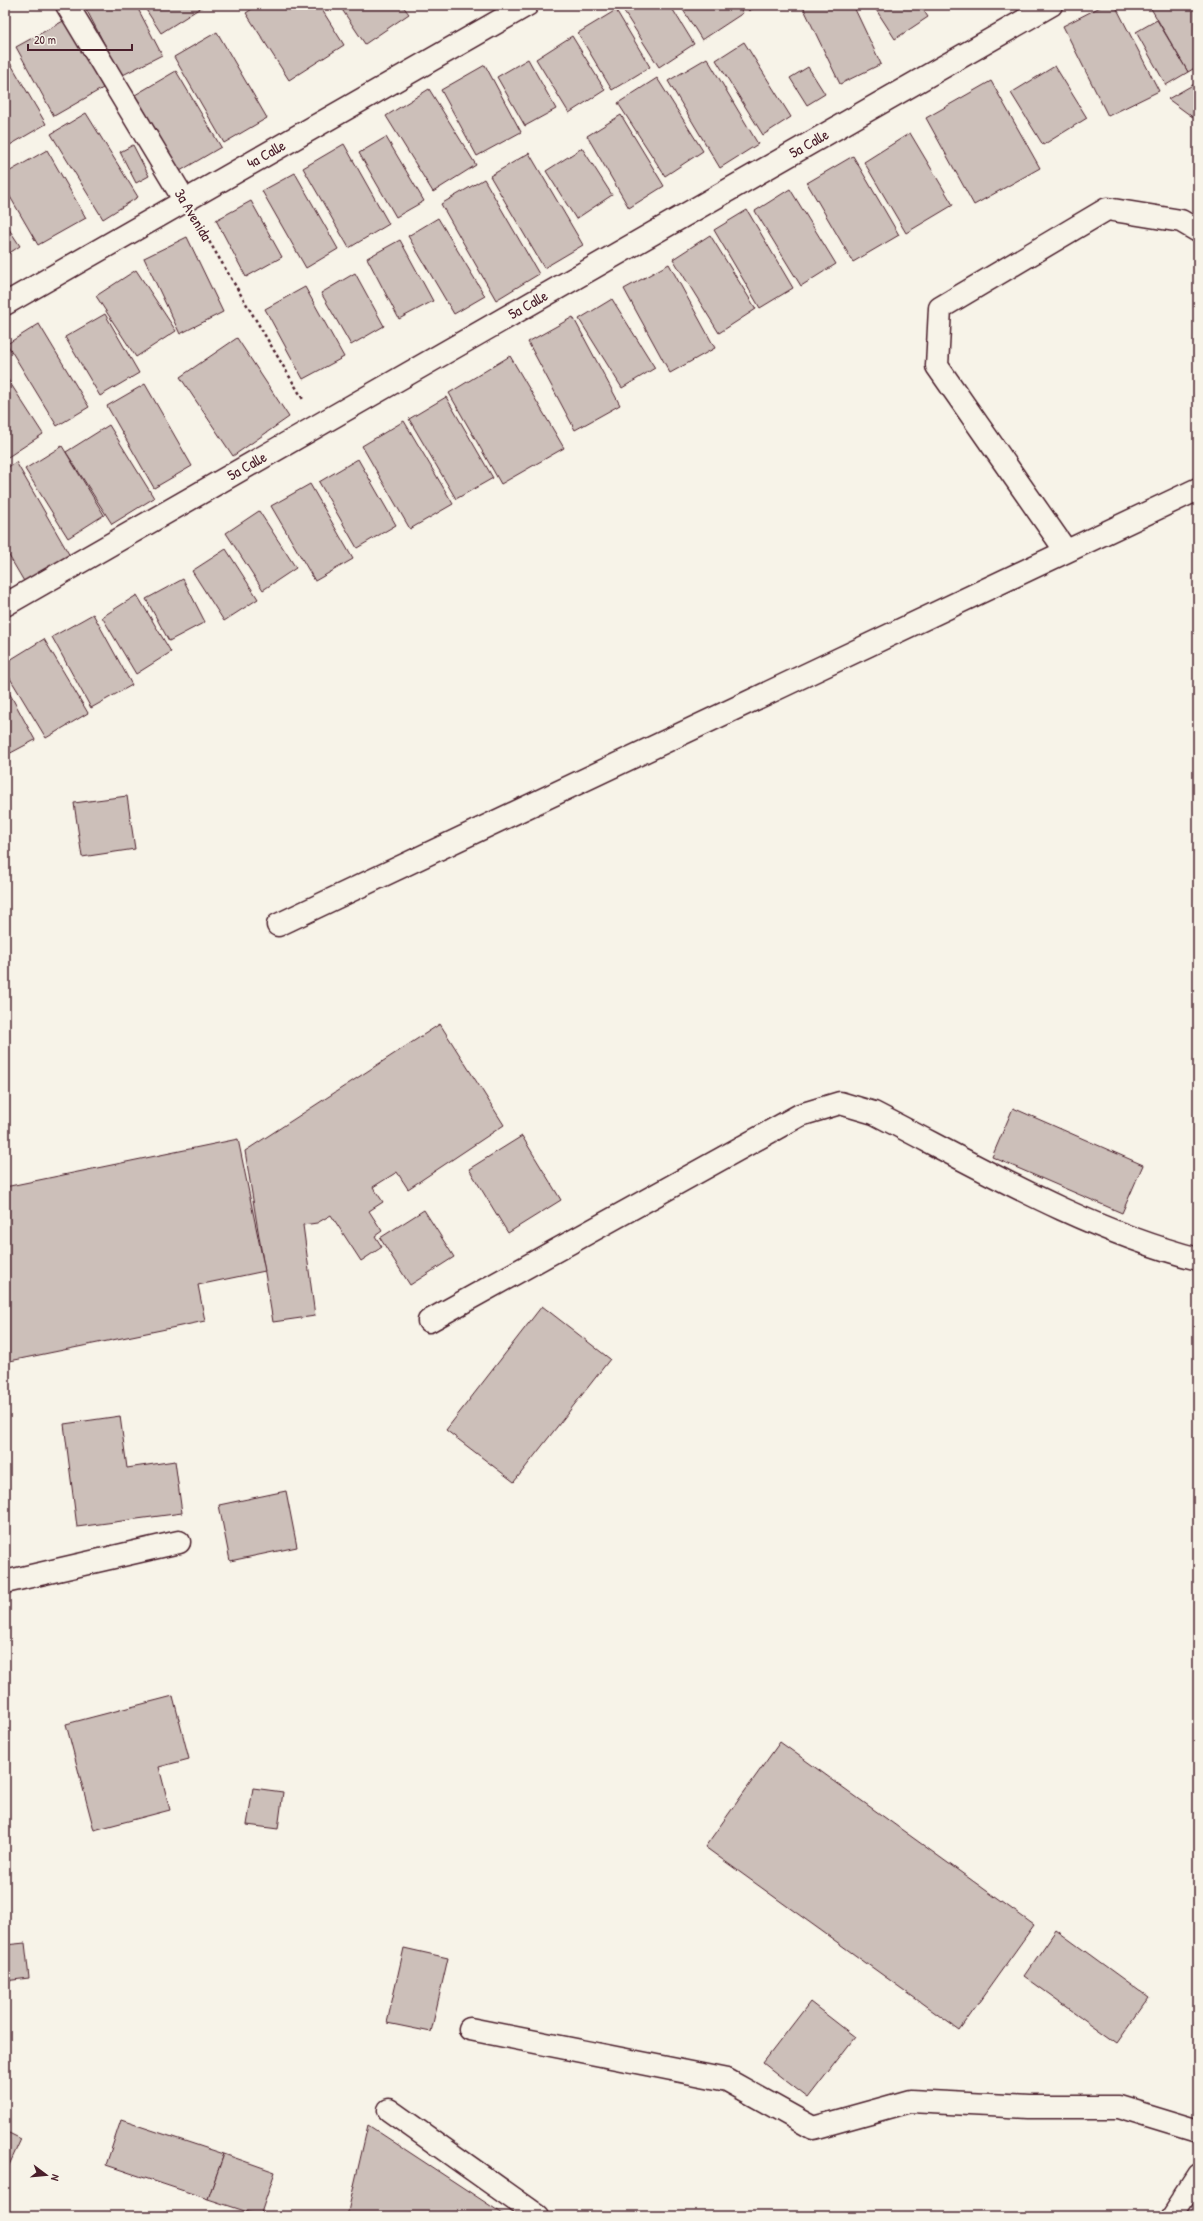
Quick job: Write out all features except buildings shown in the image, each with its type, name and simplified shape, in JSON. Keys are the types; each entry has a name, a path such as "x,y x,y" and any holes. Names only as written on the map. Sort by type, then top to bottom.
{"street":[{"name":"3a Avenida","path":"66,5 185,201"},
{"name":"4a Calle","path":"5,304 527,5"},
{"name":"5a Calle","path":"5,605 1052,5"},
{"path":"1066,551 937,366 940,308 1107,208 1181,220 1198,231"},
{"path":"278,924 1198,489"},
{"path":"429,1321 800,1115 840,1104 874,1113 1086,1220 1150,1245 1198,1259"},
{"path":"5,1582 179,1542"},
{"path":"470,2029 727,2080 814,2128 910,2101 1029,2107 1119,2106 1198,2131"},
{"path":"389,2110 538,2216"},
{"path":"1172,2216 1198,2176"}],"path":[{"name":"3a Avenida","path":"185,201 318,425"}]}
